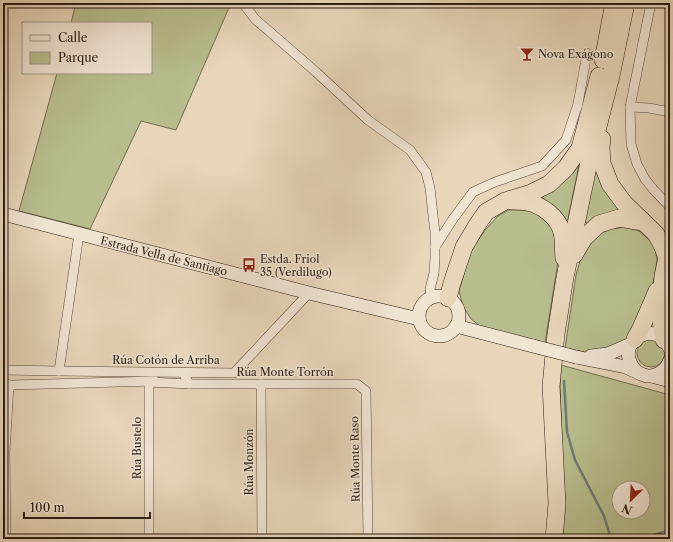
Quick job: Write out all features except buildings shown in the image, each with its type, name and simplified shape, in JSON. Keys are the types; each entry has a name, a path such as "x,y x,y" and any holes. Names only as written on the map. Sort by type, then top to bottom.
{"highway":[{"path":"554,539 557,504 551,386 556,334 567,270 606,75 614,3"},
{"path":"448,298 464,246 486,212 505,200 531,193 549,184 566,168 580,148 606,75 625,10"},
{"path":"606,75 606,116 600,147 602,163 610,184 624,203 656,234 664,247 667,258 663,276 658,338 641,328 663,276"},
{"path":"505,200 528,202 542,208 556,219 561,230 567,270"},
{"path":"567,270 584,238 599,224 619,218 644,222"}],"main road":[{"name":"Estrada Vella de Santiago","path":"3,214 308,293 419,319"},
{"path":"442,296 448,298 457,306 459,312 459,318 456,326 454,330 444,336 432,335 423,328 420,323 419,311 421,306 431,297 442,296"},
{"path":"456,326 576,357 626,367 647,376 660,374 670,360"},
{"path":"576,357 608,354 658,338"},
{"path":"636,371 631,366 628,359 628,351 658,338"},
{"path":"660,374 670,381"}],"street":[{"path":"243,3 255,19 368,120 410,150 426,172 430,188 435,233 436,258 430,289 431,297"},
{"path":"625,10 632,3"},
{"path":"651,3 630,107 631,144 637,164 645,179 670,207"},
{"path":"435,247 473,192 495,182 542,166 566,140 578,104 588,53"},
{"path":"630,107 649,108 670,112"},
{"path":"59,371 79,234"},
{"name":"Rúa Cotón de Arriba","path":"7,370 234,373 308,293"},
{"path":"6,539 4,452 6,384 16,381 17,379 17,374 7,370"},
{"path":"183,372 189,384"},
{"name":"Rúa Monte Torrón","path":"6,384 149,382 176,380 183,372"},
{"name":"Rúa Monte Torrón","path":"149,382 189,384 357,384"},
{"name":"Rúa Bustelo","path":"149,382 149,539"},
{"name":"Rúa Monzón","path":"261,384 262,539"},
{"name":"Rúa Monte Raso","path":"357,384 366,391 368,539"}],"green space":[{"path":"76,3 231,3 176,130 141,121 90,229 19,211 57,74 152,74 152,22 71,22"},
{"path":"580,160 568,219 566,221 539,199"},
{"path":"598,172 623,211 590,224 584,222 594,174"},
{"path":"509,210 539,212 552,225 560,243 545,343 480,326 471,319 463,306 459,291 471,250 486,229 498,216"},
{"path":"626,227 639,231 651,241 655,249 657,260 652,288 630,335 622,343 608,349 588,353 565,348 576,275 582,254 599,234 612,229"},
{"path":"651,339 661,343 665,353 661,363 651,367 641,363 637,353 641,343"},
{"path":"561,365 670,395 670,539 563,539 564,509 560,384"}],"waterway":[{"path":"564,381 567,432 575,460 604,516 611,539"},
{"path":"645,539 670,530"}],"place":[{"name":"Nova Exágono","path":"527,54"},
{"name":"Estda. Friol 35 (Verdilugo)","path":"249,265"}]}
